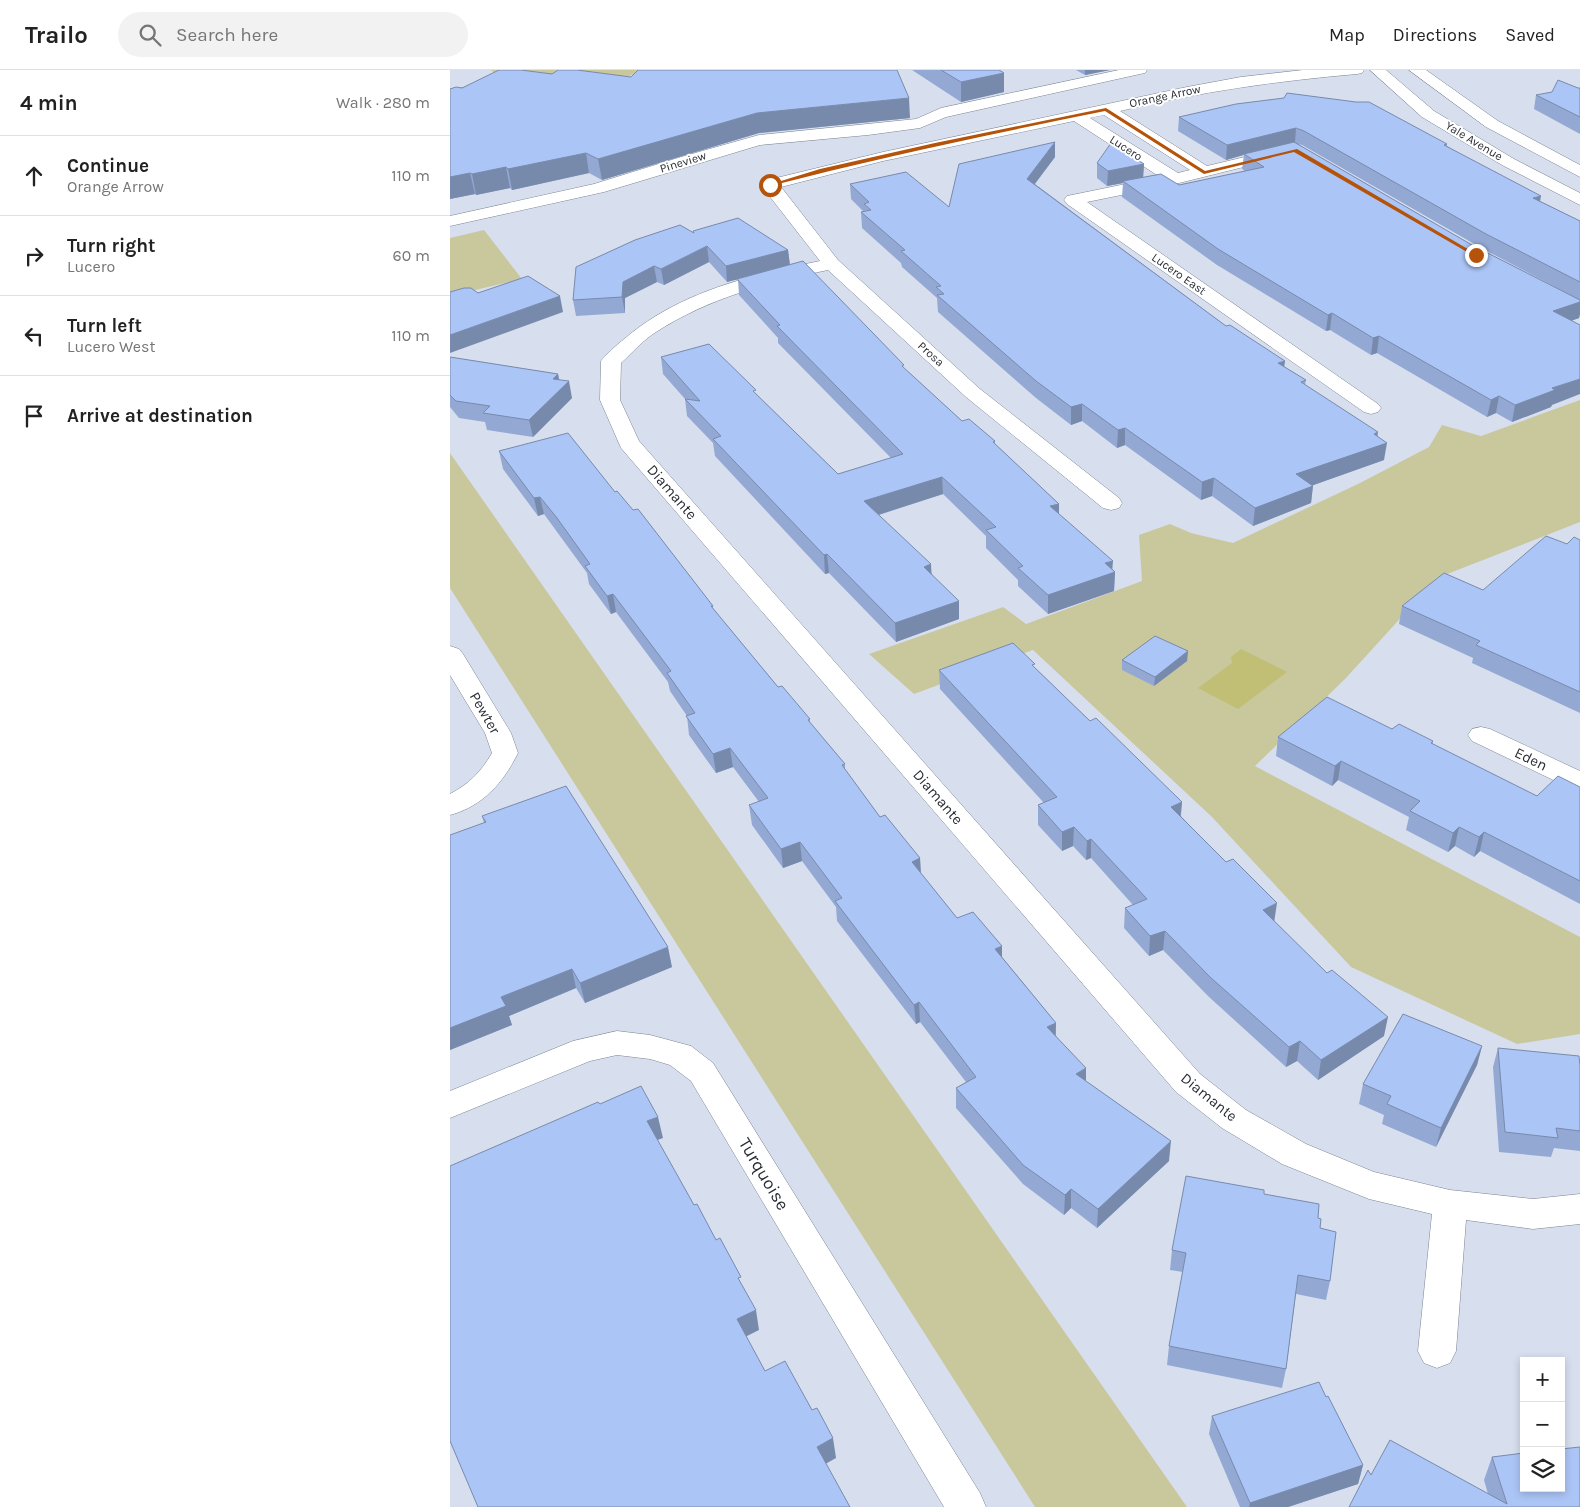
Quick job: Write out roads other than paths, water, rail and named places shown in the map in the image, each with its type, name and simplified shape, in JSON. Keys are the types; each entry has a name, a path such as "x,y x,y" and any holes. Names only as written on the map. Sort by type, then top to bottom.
{"street":[{"name":"Pineview","path":"450,221 598,188 759,140 868,130 920,123 941,113 1140,70"},
{"name":"Orange Arrow","path":"770,185 822,170 935,144 1106,110 1203,88 1289,75 1357,70"},
{"name":"Yale Avenue","path":"1377,70 1428,114 1508,162 1580,200"},
{"name":"Yale Avenue","path":"1416,70 1492,124 1580,172"},
{"name":"Lucero","path":"1106,110 1204,172"},
{"name":"Lucero","path":"1076,116 1175,179"},
{"path":"920,123 935,144"},
{"path":"1175,179 1295,150"},
{"name":"Lucero East","path":"1175,179 1073,200 1371,408"},
{"name":"Prosa","path":"770,185 832,264 973,393 1111,503"},
{"name":"Diamante","path":"832,264 764,278 704,299 647,329 611,361 610,400 628,443 1188,1083 1234,1119 1294,1154 1369,1185 1450,1204 1533,1214 1580,1209"},
{"name":"Pewter","path":"450,654 498,733 505,753 494,774 475,793 450,806"},
{"name":"Eden","path":"1481,735 1580,782"},
{"name":"Turquoise","path":"450,1105 584,1050 617,1043 650,1046 680,1055 702,1072 966,1507"},
{"path":"1437,1351 1450,1204"}]}
